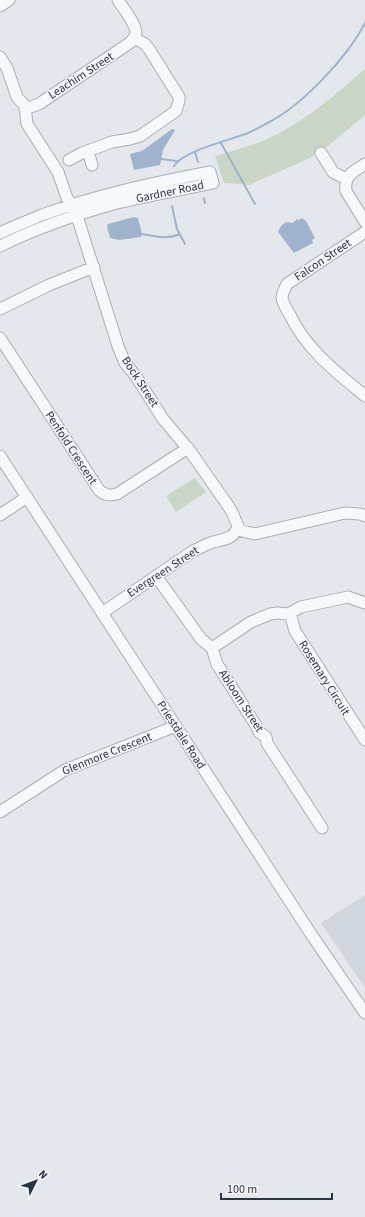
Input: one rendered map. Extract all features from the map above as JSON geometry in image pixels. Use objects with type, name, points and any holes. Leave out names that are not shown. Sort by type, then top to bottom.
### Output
[{"type":"street","points":[[0,6],[9,0]]},
{"type":"street","points":[[69,160],[112,142],[140,136],[173,115],[178,107],[179,97],[149,49],[145,44],[134,38],[136,31],[134,25],[118,0]]},
{"type":"street","name":"Leachim Street","points":[[25,109],[39,104],[126,46],[134,38]]},
{"type":"street","name":"Bock Street","points":[[0,57],[7,68],[17,97],[25,109],[27,124],[58,172],[77,216],[118,346],[125,363],[135,375],[163,419],[188,448],[231,510],[238,526],[237,530]]},
{"type":"street","points":[[88,151],[92,165]]},
{"type":"street","points":[[321,153],[333,172],[346,180]]},
{"type":"street","points":[[365,164],[350,174],[346,180],[346,191],[365,222]]},
{"type":"street","name":"Gardner Road","points":[[0,233],[10,227],[71,204],[147,184],[210,172],[213,183],[119,203],[24,234],[0,246]]},
{"type":"street","name":"Falcon Street","points":[[365,232],[287,284],[282,298],[299,332],[312,349],[365,396]]},
{"type":"street","points":[[0,309],[49,285],[94,267]]},
{"type":"street","name":"Penfold Crescent","points":[[0,338],[99,490],[105,495],[110,496],[117,494],[188,448]]},
{"type":"street","name":"Priestdale Road","points":[[0,456],[311,934],[365,1013]]},
{"type":"street","points":[[0,515],[27,498]]},
{"type":"street","points":[[237,530],[255,534],[345,513],[360,514],[365,516]]},
{"type":"street","name":"Evergreen Street","points":[[102,613],[193,552],[214,542],[228,539],[233,536],[237,530]]},
{"type":"street","name":"Abloom Street","points":[[156,576],[201,639],[212,648],[217,664],[259,732],[266,737],[267,743],[322,828]]},
{"type":"street","points":[[212,648],[250,622],[260,617],[276,613],[290,613],[301,607],[348,597],[365,603]]},
{"type":"street","name":"Rosemary Circuit","points":[[290,613],[295,631],[365,740]]},
{"type":"street","name":"Glenmore Crescent","points":[[0,812],[64,770],[176,726]]},
{"type":"shaded area","points":[[365,895],[365,988],[321,923]]},
{"type":"green space","points":[[365,69],[365,115],[328,146],[310,158],[249,185],[224,183],[215,156],[259,142],[292,126],[330,99]]},
{"type":"green space","points":[[195,478],[206,492],[176,512],[166,496]]},
{"type":"water","points":[[172,129],[175,130],[163,150],[160,165],[134,170],[130,154],[142,151]]},
{"type":"water","points":[[134,217],[138,218],[142,234],[141,237],[119,240],[110,238],[107,227],[108,224]]},
{"type":"water","points":[[302,218],[306,221],[315,238],[312,240],[313,243],[294,253],[278,232],[281,226],[286,222],[293,223],[297,219],[299,220]]},
{"type":"waterway","points":[[174,166],[179,161],[196,151],[248,133],[285,112],[312,90],[325,77],[348,50],[365,23]]},
{"type":"waterway","points":[[221,143],[255,204]]},
{"type":"waterway","points":[[195,152],[198,162]]},
{"type":"waterway","points":[[161,159],[177,161]]},
{"type":"waterway","points":[[204,198],[205,203]]},
{"type":"waterway","points":[[172,206],[177,229],[185,244]]},
{"type":"waterway","points":[[142,234],[166,237],[180,234]]}]
